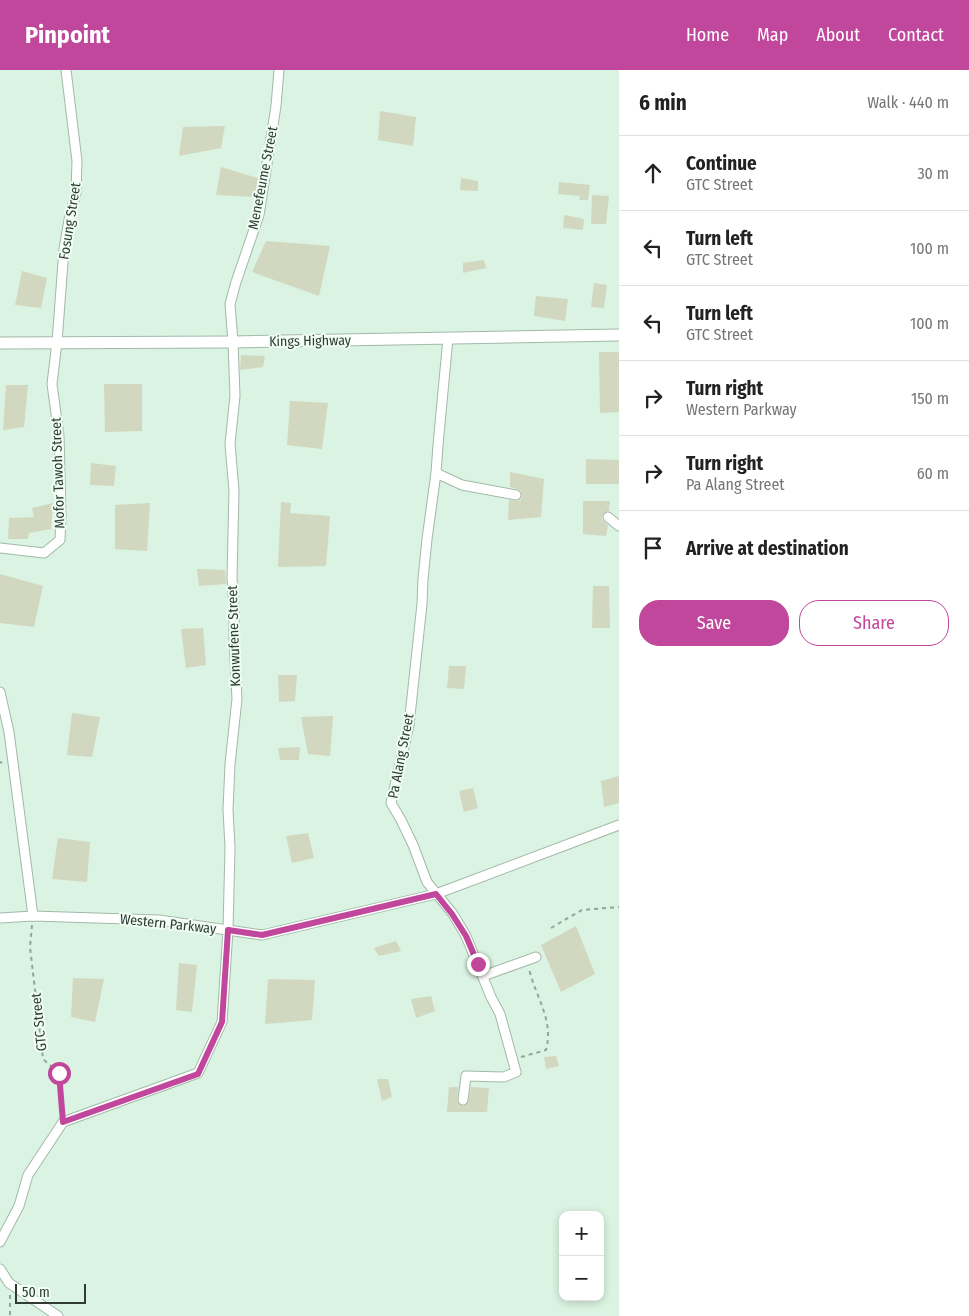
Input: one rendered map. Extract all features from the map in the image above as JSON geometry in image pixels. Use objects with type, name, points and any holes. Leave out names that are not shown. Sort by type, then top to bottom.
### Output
[{"type":"street","name":"Fosung Street","points":[[57,342],[64,249],[76,193],[77,162],[66,70]]},
{"type":"street","name":"Menefeume Street","points":[[233,342],[230,304],[259,215],[280,70]]},
{"type":"street","name":"Kings Highway","points":[[0,343],[233,342],[619,335]]},
{"type":"street","name":"Pa Alang Street","points":[[448,338],[436,473],[427,539],[409,725],[391,803],[413,845],[427,882],[452,914],[466,936],[500,1014],[516,1072],[504,1077],[466,1076],[463,1100]]},
{"type":"street","name":"Mofor Tawoh Street","points":[[0,548],[44,553],[60,540],[59,436],[52,384],[57,342]]},
{"type":"street","name":"Konwufene Street","points":[[228,930],[230,847],[228,810],[237,699],[232,578],[234,491],[230,444],[235,396],[233,342]]},
{"type":"street","points":[[436,473],[462,485],[516,495]]},
{"type":"street","points":[[608,517],[619,526]]},
{"type":"street","points":[[0,692],[9,732],[33,916]]},
{"type":"street","name":"Western Parkway","points":[[0,918],[33,916],[159,920],[262,935],[436,894],[619,825]]},
{"type":"street","points":[[0,1242],[19,1206],[28,1175],[63,1122],[198,1074],[222,1022],[228,930]]},
{"type":"street","points":[[483,976],[536,957]]},
{"type":"street","points":[[0,1269],[9,1283],[58,1316]]},
{"type":"path","points":[[551,928],[582,910],[619,907]]},
{"type":"path","name":"GTC Street","points":[[33,916],[30,947],[43,1058],[59,1073],[63,1122]]},
{"type":"path","points":[[512,1057],[516,1058],[546,1050],[548,1042],[548,1021],[526,960]]},
{"type":"path","points":[[9,1283],[10,1316]]},
{"type":"building","points":[[380,111],[416,117],[413,146],[378,140]]},
{"type":"building","points":[[225,126],[221,148],[179,156],[183,127]]},
{"type":"building","points":[[221,167],[258,178],[255,197],[216,195]]},
{"type":"building","points":[[461,178],[478,181],[478,191],[460,190]]},
{"type":"building","points":[[559,182],[590,185],[588,200],[579,200],[580,196],[558,194]]},
{"type":"building","points":[[592,195],[609,196],[606,224],[591,224]]},
{"type":"building","points":[[564,215],[584,219],[583,230],[563,228]]},
{"type":"building","points":[[266,241],[330,246],[319,296],[252,272]]},
{"type":"building","points":[[484,260],[486,268],[463,273],[463,263]]},
{"type":"building","points":[[22,271],[47,278],[41,308],[15,305]]},
{"type":"building","points":[[594,283],[607,285],[604,308],[591,307]]},
{"type":"building","points":[[536,296],[568,299],[565,321],[534,316]]},
{"type":"building","points":[[599,352],[619,352],[619,412],[600,413]]},
{"type":"building","points":[[241,355],[265,356],[263,367],[240,370]]},
{"type":"building","points":[[104,384],[142,384],[142,431],[105,432]]},
{"type":"building","points":[[6,385],[28,385],[24,427],[3,430]]},
{"type":"building","points":[[290,401],[328,403],[322,449],[287,445]]},
{"type":"building","points":[[586,459],[619,460],[619,484],[586,484]]},
{"type":"building","points":[[91,463],[116,466],[114,486],[90,485]]},
{"type":"building","points":[[510,472],[544,479],[541,517],[508,520],[509,500],[518,501],[522,496],[520,490],[510,487]]},
{"type":"building","points":[[583,501],[610,501],[609,511],[602,516],[602,520],[608,525],[606,536],[583,534]]},
{"type":"building","points":[[281,502],[291,503],[290,513],[330,516],[326,566],[278,567]]},
{"type":"building","points":[[53,503],[51,529],[29,533],[28,539],[8,539],[9,518],[34,517],[32,508]]},
{"type":"building","points":[[150,503],[147,551],[115,549],[115,505]]},
{"type":"building","points":[[197,569],[225,570],[226,584],[199,586]]},
{"type":"building","points":[[0,574],[43,586],[34,627],[0,623]]},
{"type":"building","points":[[593,586],[609,586],[610,628],[592,628]]},
{"type":"building","points":[[203,628],[206,665],[186,668],[181,629]]},
{"type":"building","points":[[449,666],[466,666],[464,689],[447,688]]},
{"type":"building","points":[[278,675],[297,675],[295,701],[279,702]]},
{"type":"building","points":[[72,713],[100,717],[92,757],[67,755]]},
{"type":"building","points":[[333,716],[330,756],[308,754],[301,717]]},
{"type":"building","points":[[300,747],[299,760],[280,760],[278,748]]},
{"type":"building","points":[[619,776],[619,803],[604,807],[601,781]]},
{"type":"building","points":[[473,788],[478,808],[464,812],[459,791]]},
{"type":"building","points":[[308,833],[314,858],[292,863],[286,836]]},
{"type":"building","points":[[58,838],[90,842],[87,882],[52,879]]},
{"type":"building","points":[[576,926],[595,974],[561,992],[541,945]]},
{"type":"building","points":[[396,941],[401,951],[379,956],[374,948]]},
{"type":"building","points":[[179,963],[197,965],[192,1012],[176,1010]]},
{"type":"building","points":[[73,978],[104,979],[95,1022],[71,1017]]},
{"type":"building","points":[[268,979],[315,980],[312,1020],[265,1024]]},
{"type":"building","points":[[431,996],[435,1011],[416,1018],[411,999]]},
{"type":"building","points":[[556,1056],[559,1066],[546,1069],[544,1057]]},
{"type":"building","points":[[377,1079],[388,1079],[392,1097],[382,1101]]},
{"type":"building","points":[[449,1087],[458,1087],[457,1102],[463,1106],[468,1103],[471,1087],[489,1088],[487,1112],[447,1112]]},
{"type":"route","points":[[59,1073],[63,1122],[198,1074],[222,1022],[228,930],[262,935],[436,894],[466,936],[478,964]]}]
